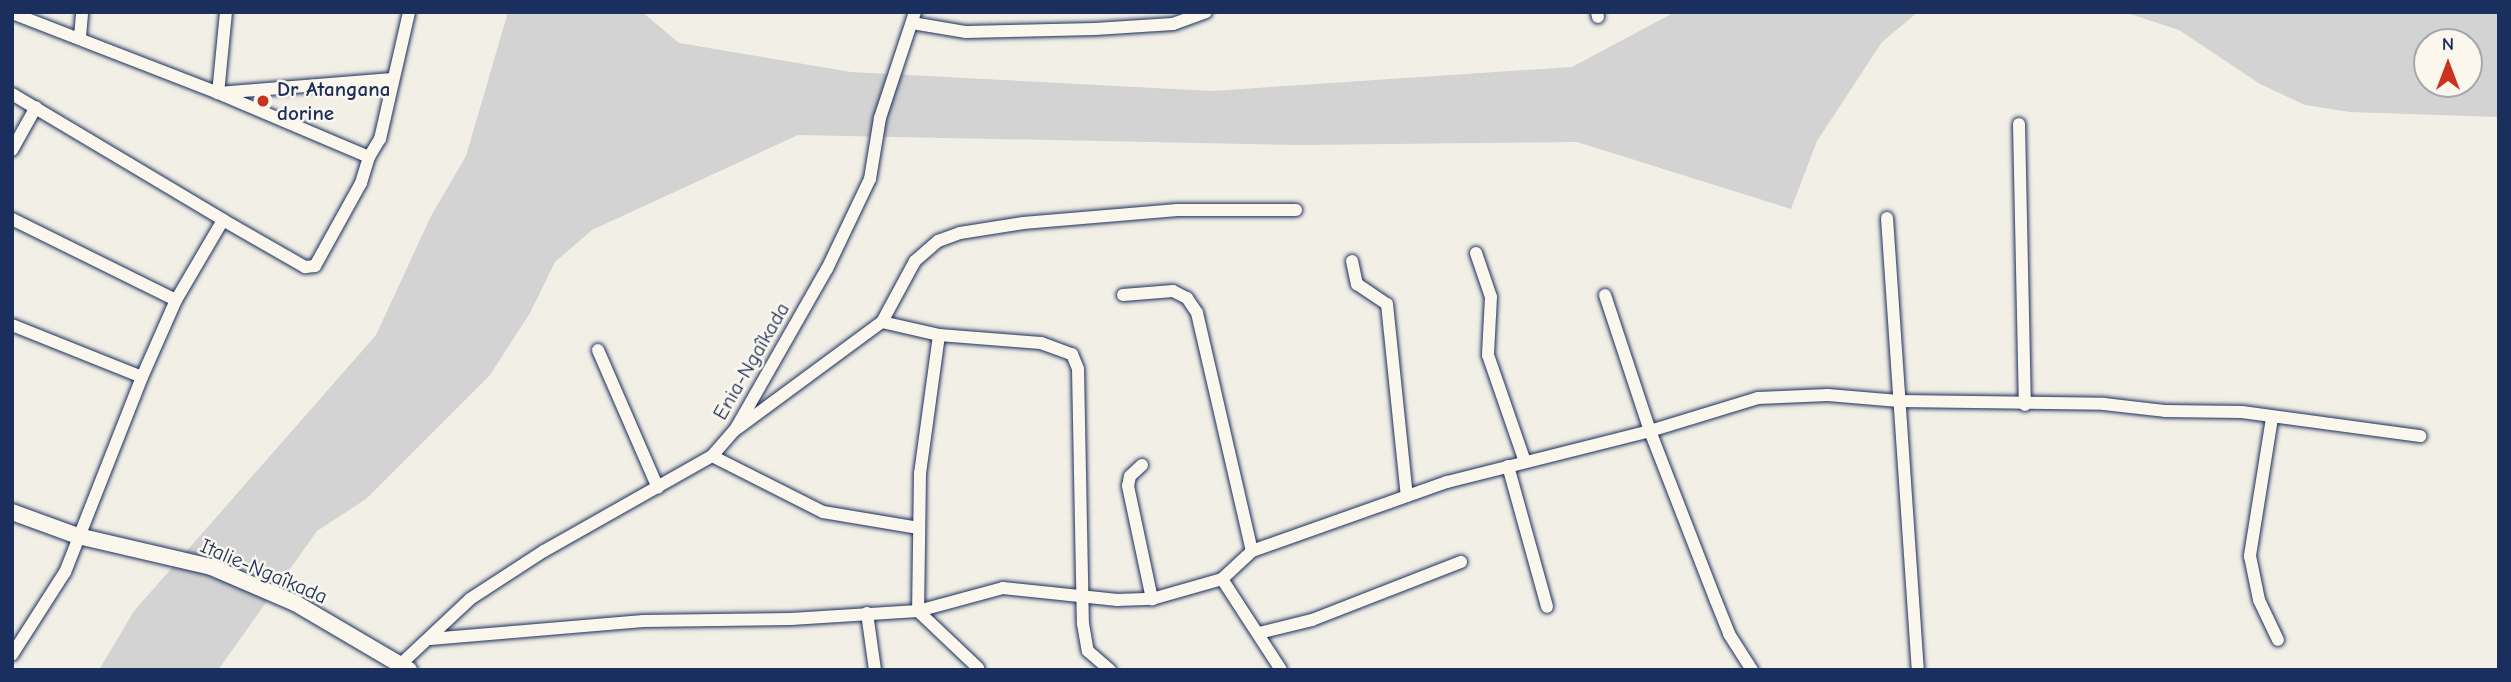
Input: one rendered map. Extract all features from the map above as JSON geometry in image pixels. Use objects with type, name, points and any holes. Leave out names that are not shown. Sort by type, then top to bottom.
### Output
[{"type":"street","points":[[80,37],[82,12]]},
{"type":"street","points":[[218,93],[226,12]]},
{"type":"street","points":[[12,94],[305,267],[315,266],[361,183],[369,158],[380,139],[409,12]]},
{"type":"street","points":[[914,18],[966,32],[1173,24],[1206,12]]},
{"type":"street","points":[[12,13],[80,37],[218,93],[369,158]]},
{"type":"street","name":"Enia-Ngaîkada","points":[[406,666],[470,599],[544,551],[712,456],[735,430],[827,270],[870,179],[880,118],[914,18]]},
{"type":"street","points":[[218,93],[392,79]]},
{"type":"street","points":[[12,150],[36,107]]},
{"type":"street","points":[[2018,124],[2025,405]]},
{"type":"street","points":[[735,430],[883,322],[915,261],[938,241],[960,233],[1177,210],[1296,210]]},
{"type":"street","points":[[1887,218],[1918,670]]},
{"type":"street","points":[[12,219],[176,300]]},
{"type":"street","points":[[12,655],[51,600],[176,300],[223,220]]},
{"type":"street","points":[[1476,253],[1491,297],[1488,355],[1525,462]]},
{"type":"street","points":[[1352,261],[1357,284],[1387,304],[1407,496]]},
{"type":"street","points":[[1123,295],[1173,291],[1187,298],[1197,313],[1252,551]]},
{"type":"street","points":[[1605,295],[1650,431],[1729,634],[1752,670]]},
{"type":"street","points":[[883,322],[939,335],[1041,343],[1072,354],[1078,369],[1080,595],[1088,651],[1110,670]]},
{"type":"street","points":[[12,325],[142,377]]},
{"type":"street","points":[[939,335],[920,473],[918,611],[978,668]]},
{"type":"street","points":[[598,350],[658,488]]},
{"type":"street","points":[[430,639],[643,621],[918,611],[1003,588],[1152,599],[1222,579],[1252,551],[1407,496],[1508,466],[1650,431],[1758,398],[1828,395],[1899,401],[2025,405],[2104,404],[2272,418],[2420,436]]},
{"type":"street","points":[[2272,418],[2250,556],[2259,600],[2278,640]]},
{"type":"street","points":[[712,456],[823,512],[919,528]]},
{"type":"street","points":[[1142,465],[1128,486],[1152,599]]},
{"type":"street","points":[[1508,466],[1546,607]]},
{"type":"street","name":"Italie-Ngaîkada","points":[[12,512],[78,536],[211,567],[295,603],[406,666]]},
{"type":"street","points":[[1259,633],[1312,620],[1461,562]]},
{"type":"street","points":[[1222,579],[1281,670]]},
{"type":"street","points":[[867,613],[875,670]]},
{"type":"shaded area","points":[[508,12],[642,12],[679,43],[851,72],[1211,91],[1572,67],[1675,12],[1918,12],[1882,42],[1817,141],[1791,209],[1577,142],[1300,145],[798,135],[592,230],[555,262],[530,313],[490,375],[366,499],[317,531],[218,670],[99,670],[134,611],[376,335],[431,216],[466,156]]},
{"type":"shaded area","points":[[2124,12],[2499,12],[2499,117],[2350,112],[2305,105],[2260,84],[2179,30]]},
{"type":"place","name":"Dr Atangana dorine","points":[[263,101]]}]
